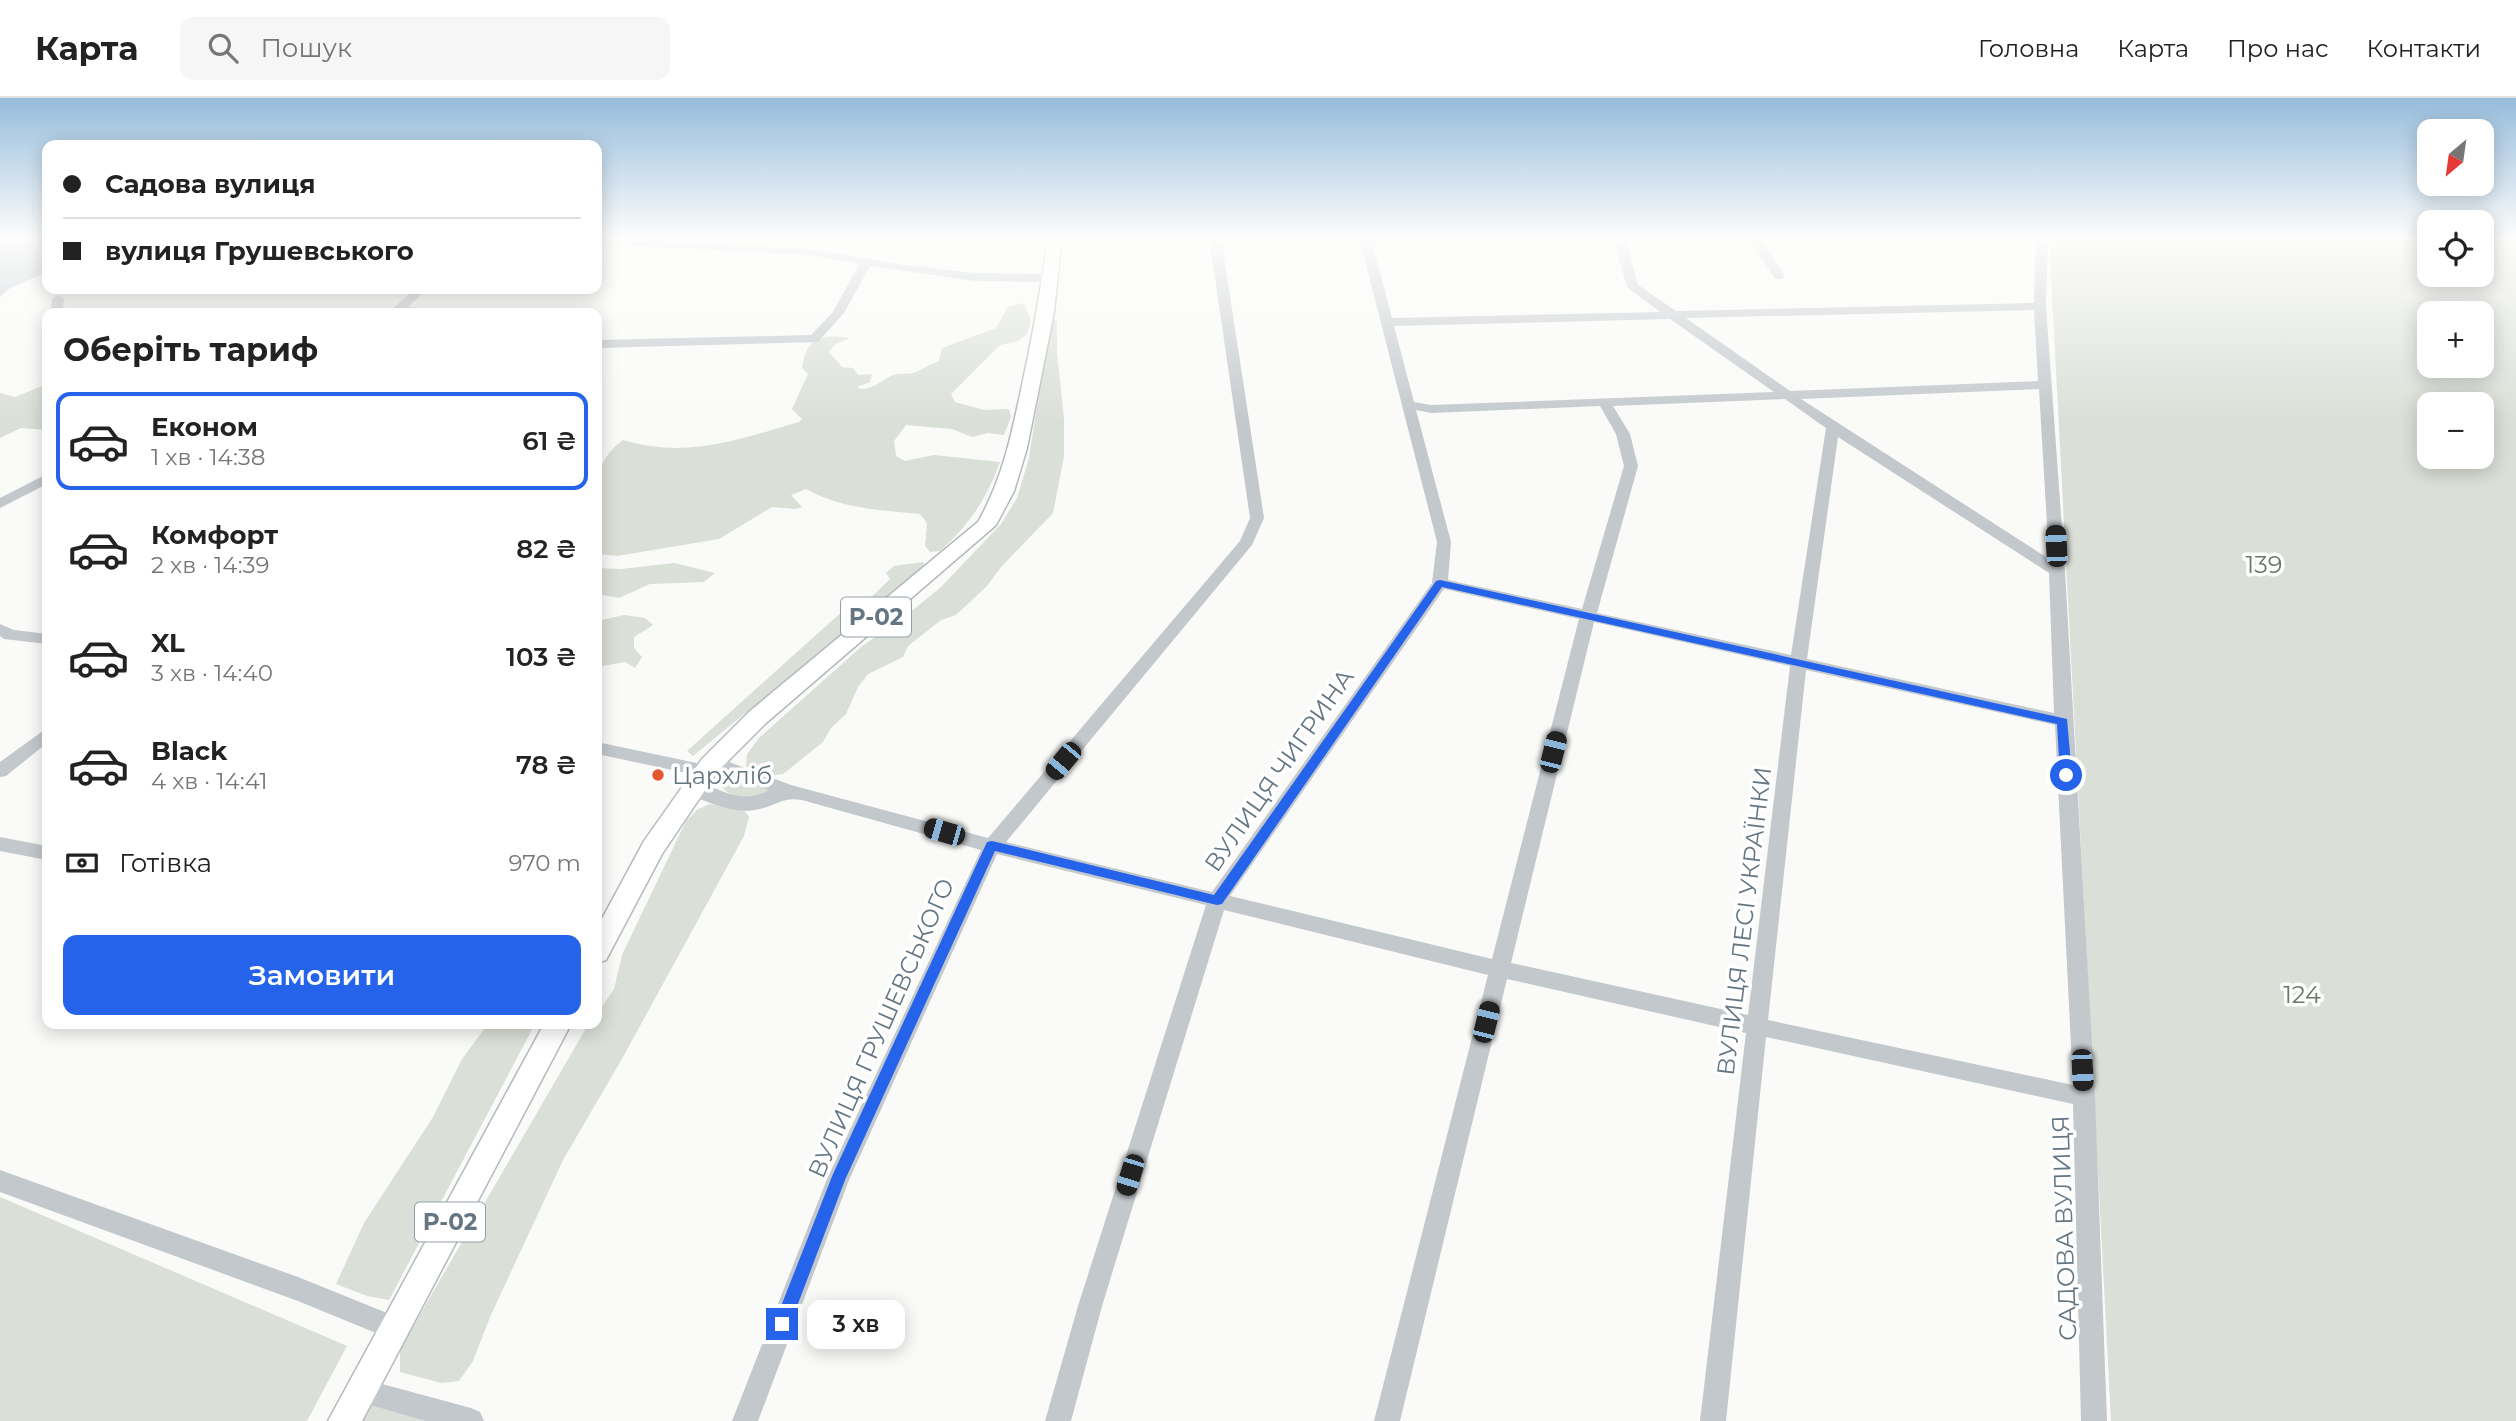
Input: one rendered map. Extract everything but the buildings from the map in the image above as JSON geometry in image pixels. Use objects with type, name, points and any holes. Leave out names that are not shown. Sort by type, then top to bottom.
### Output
[{"type":"main road","name":"Р-02","points":[[602,943],[653,848],[709,766],[758,716],[986,525],[1006,491],[1018,449],[1047,299]]},
{"type":"main road","name":"Р-02","points":[[344,1421],[555,1029]]},
{"type":"street","points":[[57,308],[58,299]]},
{"type":"street","points":[[602,344],[814,339],[825,331],[845,299]]},
{"type":"street","name":"ВУЛИЦЯ ГРУШЕВСЬКОГО","points":[[745,1421],[838,1179],[992,846],[1247,542],[1257,519],[1225,299]]},
{"type":"street","name":"ВУЛИЦЯ ЧИГРИНА","points":[[1058,1421],[1090,1306],[1217,900],[1440,583],[1444,542],[1380,299]]},
{"type":"street","points":[[1650,299],[1833,427],[2057,570]]},
{"type":"street","name":"САДОВА ВУЛИЦЯ","points":[[2040,299],[2084,1097],[2094,1421]]},
{"type":"street","points":[[1386,322],[2040,306]]},
{"type":"street","points":[[1407,404],[1431,409],[2046,385]]},
{"type":"street","points":[[1387,1421],[1588,616],[1631,466],[1623,434],[1605,403]]},
{"type":"street","name":"ВУЛИЦЯ ЛЕСІ УКРАЇНКИ","points":[[1713,1421],[1798,664],[1833,427]]},
{"type":"street","points":[[0,504],[42,481]]},
{"type":"street","points":[[1440,583],[2063,722]]},
{"type":"street","points":[[0,629],[10,635],[42,638]]},
{"type":"street","points":[[0,771],[42,738]]},
{"type":"street","points":[[602,749],[709,766],[992,846],[1499,969],[2084,1097]]},
{"type":"street","points":[[692,789],[736,802],[756,803],[784,789]]},
{"type":"street","points":[[0,845],[42,852]]},
{"type":"street","points":[[0,1181],[298,1289],[393,1328]]},
{"type":"street","points":[[360,1390],[471,1421]]},
{"type":"green space","points":[[2052,299],[2516,299],[2516,1421],[2111,1421]]},
{"type":"green space","points":[[1024,303],[1031,321],[1027,334],[1018,341],[1000,345],[951,394],[955,402],[984,410],[1009,409],[1011,417],[1004,435],[988,433],[972,437],[952,429],[906,425],[894,441],[896,456],[905,461],[934,455],[1000,462],[976,511],[940,551],[930,552],[925,546],[927,523],[920,514],[847,505],[806,489],[791,495],[802,507],[772,507],[719,539],[617,556],[602,554],[602,466],[611,451],[623,440],[669,448],[712,445],[799,422],[802,419],[792,409],[808,374],[802,368],[804,358],[807,350],[817,340],[850,338],[834,345],[829,352],[842,367],[853,368],[858,375],[872,374],[870,382],[857,387],[861,389],[894,375],[913,373],[939,361],[942,348],[996,328],[1008,307]]},
{"type":"green space","points":[[1050,320],[1057,320],[1057,352],[1064,419],[1064,456],[1053,513],[1002,566],[986,587],[956,615],[941,620],[908,646],[903,657],[868,674],[858,687],[846,714],[831,728],[823,742],[783,774],[769,776],[746,767],[747,754],[759,738],[861,647],[941,587],[1001,524],[1017,498],[1029,458]]},
{"type":"green space","points":[[42,386],[42,430],[21,428],[0,438],[0,393],[15,397]]},
{"type":"green space","points":[[923,562],[925,566],[693,756],[687,751],[845,609],[860,608],[890,579],[886,573],[894,566]]},
{"type":"green space","points":[[674,563],[715,573],[704,582],[650,584],[619,598],[602,595],[602,568],[621,569]]},
{"type":"green space","points":[[624,615],[645,618],[653,625],[634,637],[634,648],[642,657],[635,668],[625,662],[602,666],[602,620]]},
{"type":"green space","points":[[726,774],[771,789],[751,798],[737,797],[719,785]]},
{"type":"green space","points":[[710,804],[744,810],[749,817],[744,836],[623,1057],[563,1160],[490,1317],[473,1361],[459,1381],[441,1383],[400,1372],[400,1349],[585,1030],[602,1029],[602,1007],[614,989],[622,955],[686,821],[698,809]]},
{"type":"green space","points":[[484,1029],[532,1029],[389,1300],[367,1296],[336,1284],[364,1223],[433,1117],[462,1059]]},
{"type":"green space","points":[[0,1197],[347,1346],[307,1421],[0,1421]]},
{"type":"green space","points":[[372,1387],[481,1421],[355,1421]]},
{"type":"place","name":"Цархліб","points":[[658,775]]},
{"type":"route","points":[[782,1324],[838,1179],[992,846],[1217,900],[1440,583],[2063,722],[2066,775]]},
{"type":"park label","name":"139","points":[[2264,564]]},
{"type":"park label","name":"124","points":[[2302,994]]}]
